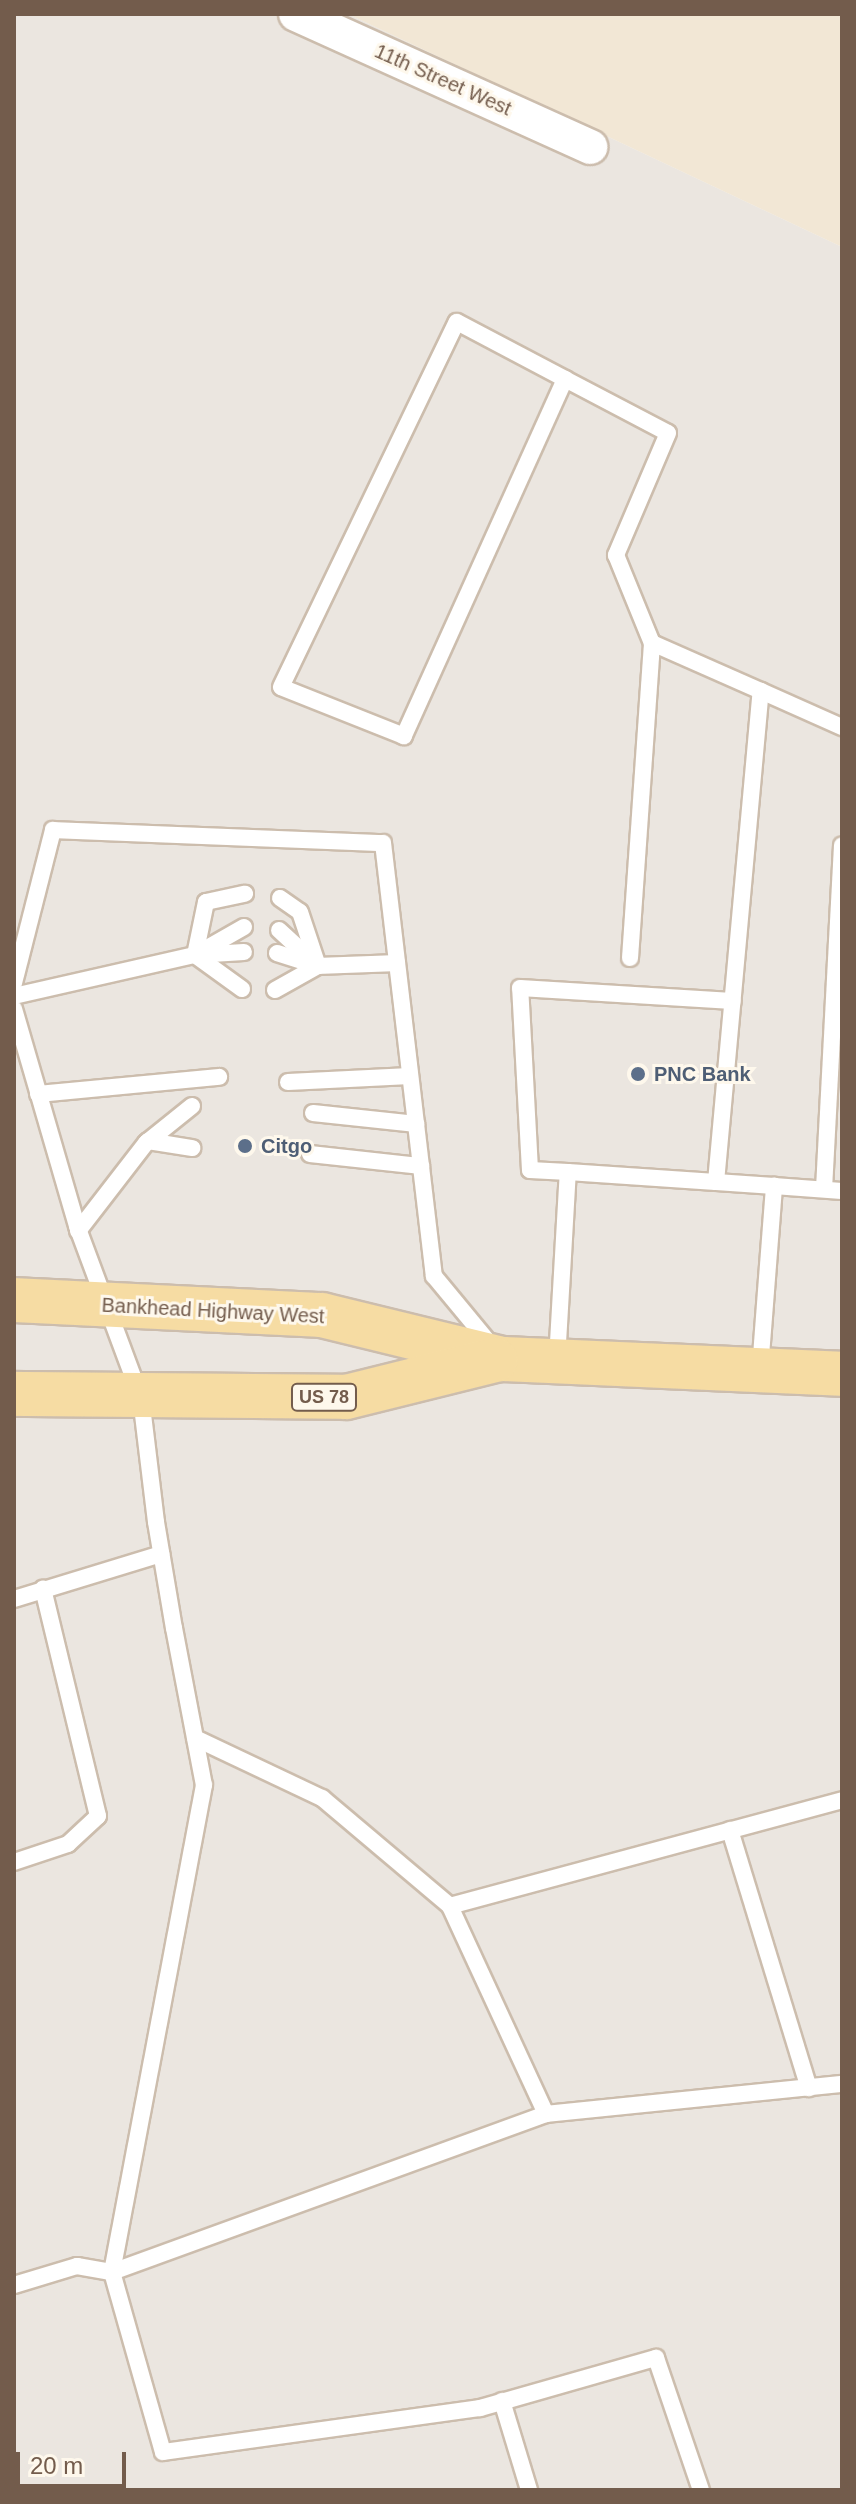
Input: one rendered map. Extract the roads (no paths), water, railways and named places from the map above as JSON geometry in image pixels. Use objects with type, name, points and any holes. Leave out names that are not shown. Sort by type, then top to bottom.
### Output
[{"type":"main road","name":"Bankhead Highway West","points":[[14,1300],[322,1315],[503,1359],[842,1374]]},
{"type":"main road","name":"Bankhead Highway West","points":[[14,1394],[141,1398],[346,1397],[503,1359]]},
{"type":"street","name":"11th Street West","points":[[296,14],[590,147]]},
{"type":"lane","points":[[565,379],[404,736],[281,687],[457,322],[668,433],[616,555],[652,643],[630,958]]},
{"type":"lane","points":[[652,643],[842,727]]},
{"type":"lane","points":[[716,1182],[761,691]]},
{"type":"lane","points":[[14,983],[53,830],[383,843],[434,1276],[503,1359]]},
{"type":"lane","points":[[824,1189],[842,845]]},
{"type":"lane","points":[[195,955],[206,902],[245,894]]},
{"type":"lane","points":[[280,898],[300,912],[318,966]]},
{"type":"lane","points":[[195,955],[244,927]]},
{"type":"lane","points":[[279,930],[318,966]]},
{"type":"lane","points":[[14,996],[195,955],[244,952]]},
{"type":"lane","points":[[277,953],[318,966],[397,963]]},
{"type":"lane","points":[[195,955],[242,989]]},
{"type":"lane","points":[[275,990],[318,966]]},
{"type":"lane","points":[[733,1001],[520,988],[530,1170],[842,1191]]},
{"type":"lane","points":[[14,1009],[78,1231],[109,1304],[141,1398],[161,1554],[204,1785],[112,2272],[163,2452],[502,2401],[656,2358],[701,2490]]},
{"type":"lane","points":[[288,1082],[410,1076]]},
{"type":"lane","points":[[38,1094],[219,1077]]},
{"type":"lane","points":[[78,1231],[148,1141],[192,1106]]},
{"type":"lane","points":[[313,1113],[416,1124]]},
{"type":"lane","points":[[148,1141],[192,1148]]},
{"type":"lane","points":[[310,1154],[421,1166]]},
{"type":"lane","points":[[557,1362],[568,1172]]},
{"type":"lane","points":[[760,1371],[774,1186]]},
{"type":"lane","points":[[14,1599],[161,1554]]},
{"type":"lane","points":[[14,1862],[68,1844],[98,1816],[43,1589]]},
{"type":"lane","points":[[195,1738],[322,1798],[450,1906],[546,2114]]},
{"type":"lane","points":[[450,1906],[842,1800]]},
{"type":"lane","points":[[730,1830],[809,2088]]},
{"type":"lane","points":[[14,2285],[77,2266],[112,2272],[546,2114],[842,2084]]},
{"type":"lane","points":[[502,2401],[529,2490]]},
{"type":"place","name":"PNC Bank","points":[[638,1074]]},
{"type":"place","name":"Citgo","points":[[245,1146]]}]
